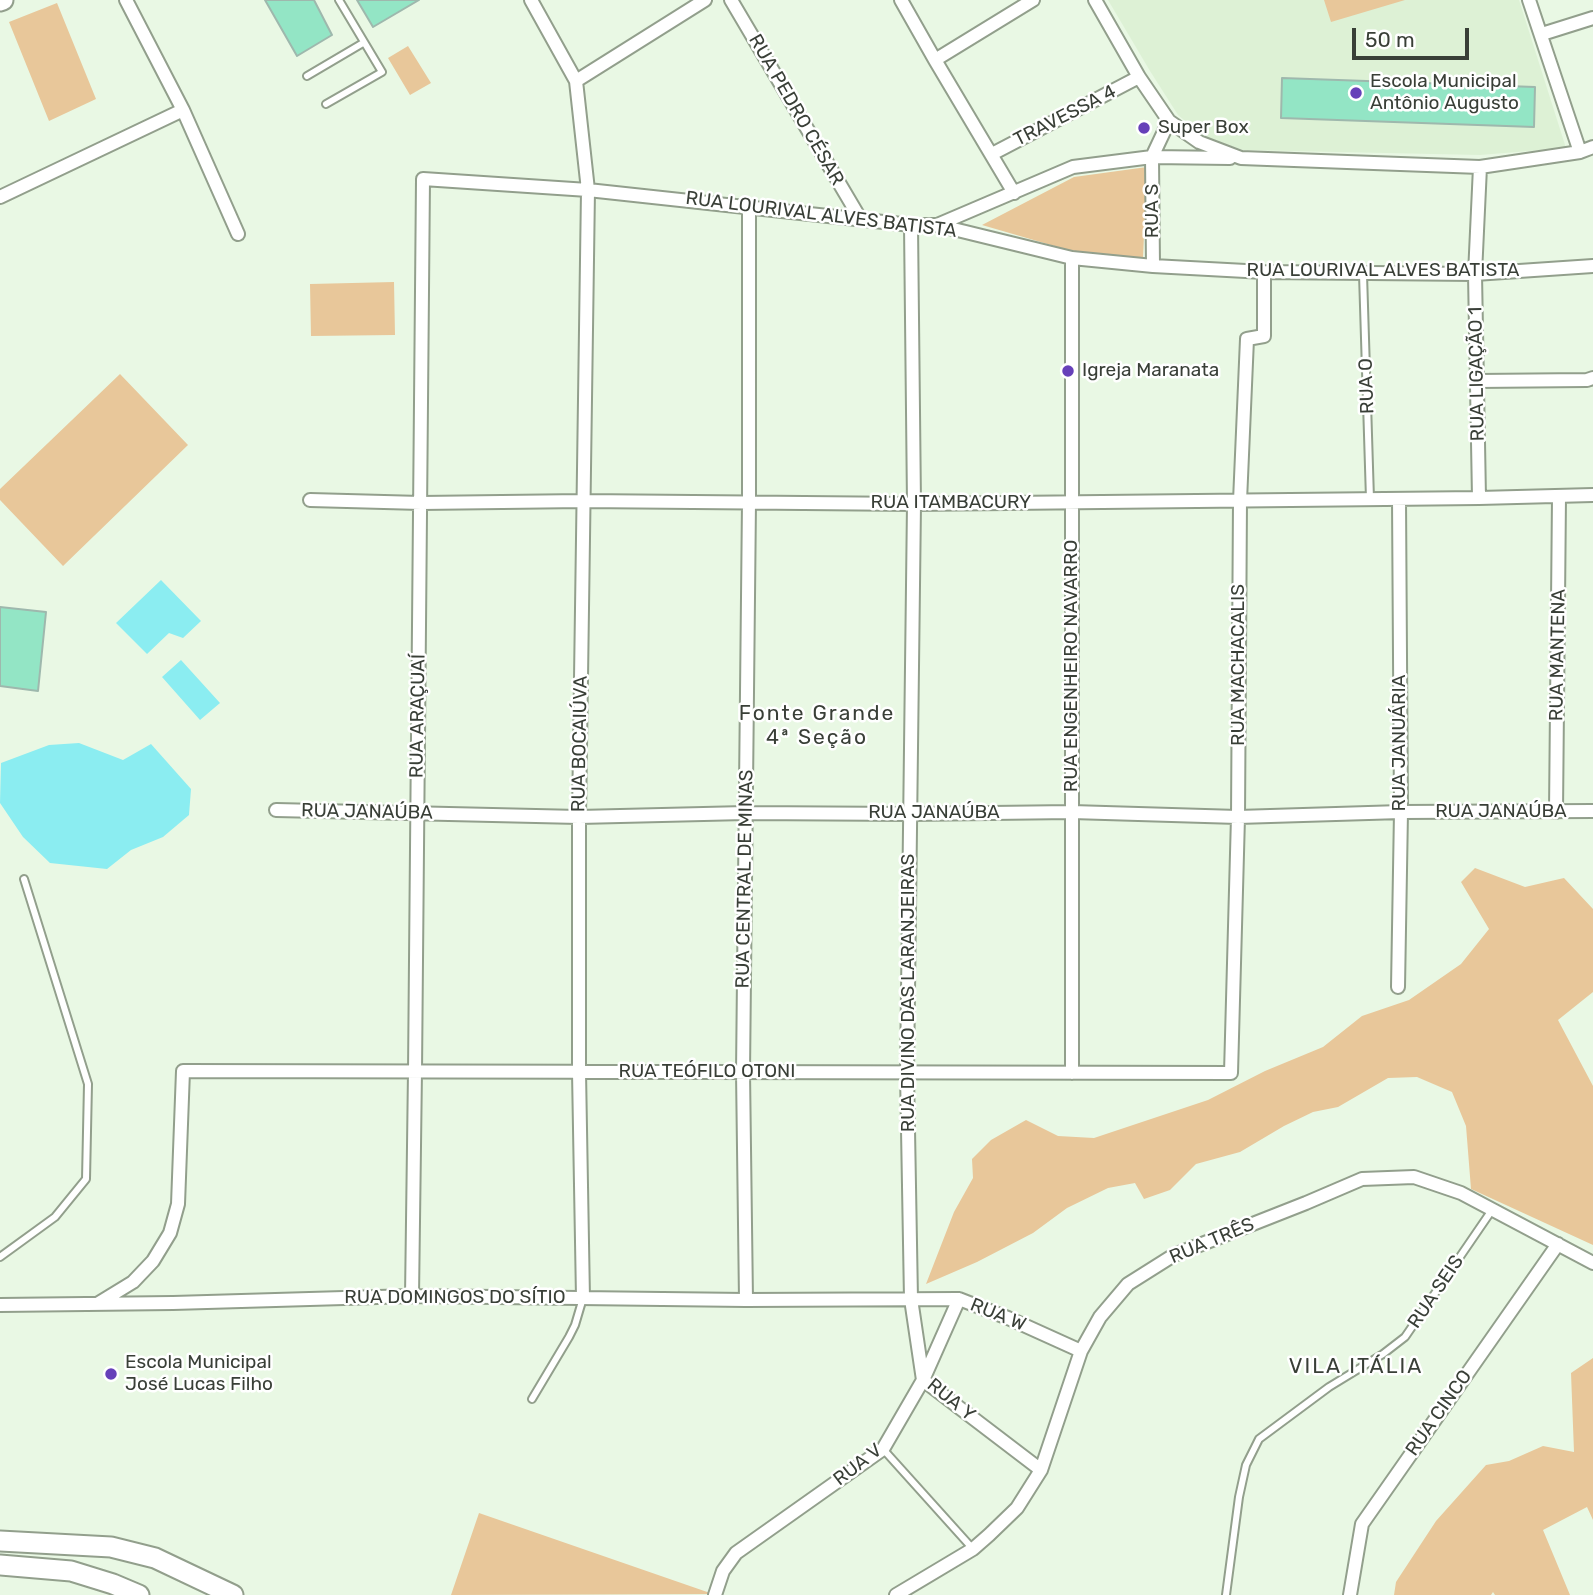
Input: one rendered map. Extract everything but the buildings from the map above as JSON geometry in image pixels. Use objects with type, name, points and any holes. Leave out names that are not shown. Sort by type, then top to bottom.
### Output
[{"type":"street","points":[[126,0],[183,110],[238,234]]},
{"type":"street","points":[[531,0],[576,81],[705,0]]},
{"type":"street","name":"RUA PEDRO CÉSAR","points":[[731,0],[860,220]]},
{"type":"street","points":[[901,0],[1014,192]]},
{"type":"street","points":[[935,60],[1034,0]]},
{"type":"street","points":[[1095,0],[1139,78],[1169,121],[1199,142],[1241,158]]},
{"type":"street","points":[[1529,0],[1580,152]]},
{"type":"street","points":[[1542,34],[1593,18]]},
{"type":"street","name":"TRAVESSA 4","points":[[992,154],[1139,78]]},
{"type":"street","name":"RUA BOCAIÚVA","points":[[576,81],[588,190],[579,817],[579,1072],[583,1298]]},
{"type":"street","points":[[0,197],[183,110]]},
{"type":"street","points":[[1152,157],[1169,121]]},
{"type":"street","points":[[937,225],[1073,167],[1152,157],[1480,167],[1580,152],[1593,147]]},
{"type":"street","name":"RUA S","points":[[1152,157],[1153,266]]},
{"type":"street","name":"RUA LIGAÇÃO 1","points":[[1479,498],[1475,274],[1480,167]]},
{"type":"street","name":"RUA LOURIVAL ALVES BATISTA","points":[[423,179],[588,190],[860,220],[937,225],[1072,258],[1153,266],[1363,274],[1475,274],[1593,266]]},
{"type":"street","name":"RUA ARAÇUAÍ","points":[[412,1296],[423,179]]},
{"type":"street","name":"RUA CENTRAL DE MINAS","points":[[746,1300],[743,1072],[749,206]]},
{"type":"street","name":"RUA DIVINO DAS LARANJEIRAS","points":[[911,225],[914,504],[907,1073],[911,1299]]},
{"type":"street","name":"RUA ENGENHEIRO NAVARRO","points":[[1072,258],[1072,1073]]},
{"type":"street","name":"RUA MACHACALIS","points":[[1231,1073],[1238,817],[1240,501],[1247,339],[1264,336],[1264,272]]},
{"type":"street","points":[[1477,381],[1593,378]]},
{"type":"street","name":"RUA ITAMBACURY","points":[[310,500],[421,503],[583,501],[914,504],[1593,495]]},
{"type":"street","name":"RUA MANTENA","points":[[1556,812],[1559,497]]},
{"type":"street","name":"RUA JANUÁRIA","points":[[1398,987],[1401,812],[1399,499]]},
{"type":"street","name":"RUA JANAÚBA","points":[[276,810],[579,817],[745,813],[1072,812],[1238,817],[1401,812],[1593,811]]},
{"type":"street","name":"RUA TEÓFILO OTONI","points":[[97,1304],[133,1282],[153,1261],[170,1233],[178,1204],[183,1071],[1231,1073]]},
{"type":"street","name":"RUA TRÊS","points":[[896,1595],[972,1549],[1017,1508],[1041,1471],[1081,1351],[1100,1317],[1128,1284],[1174,1255],[1362,1179],[1414,1177],[1461,1193],[1593,1263]]},
{"type":"street","name":"RUA CINCO","points":[[1349,1595],[1362,1524],[1558,1244]]},
{"type":"street","name":"RUA DOMINGOS DO SÍTIO","points":[[0,1305],[412,1296],[911,1299]]},
{"type":"street","name":"RUA W","points":[[911,1299],[959,1299],[1081,1351]]},
{"type":"street","name":"RUA Y","points":[[911,1299],[923,1380],[1041,1471]]},
{"type":"street","name":"RUA V","points":[[715,1595],[723,1571],[736,1553],[883,1449],[923,1380],[959,1299]]},
{"type":"street","points":[[0,1541],[111,1547],[155,1558],[233,1595]]},
{"type":"street","points":[[0,1564],[71,1571],[136,1594]]},
{"type":"lane","points":[[327,104],[382,72],[339,0]]},
{"type":"lane","points":[[307,76],[363,43]]},
{"type":"lane","name":"RUA O","points":[[1363,274],[1370,499]]},
{"type":"lane","points":[[0,1257],[55,1217],[86,1179],[88,1084],[24,879]]},
{"type":"lane","name":"RUA SEIS","points":[[1226,1595],[1239,1496],[1247,1465],[1259,1439],[1329,1387],[1383,1354],[1405,1337],[1492,1210]]},
{"type":"lane","points":[[532,1399],[569,1338],[583,1298]]},
{"type":"lane","points":[[883,1449],[972,1549]]},
{"type":"shaded area","name":"Escola Municipal Antônio Augusto","points":[[1108,0],[1519,0],[1566,148],[1480,155],[1243,150],[1203,136],[1178,115]]},
{"type":"shaded area","points":[[1324,0],[1405,0],[1331,22]]},
{"type":"shaded area","points":[[57,3],[96,99],[49,121],[9,22]]},
{"type":"shaded area","points":[[408,46],[431,83],[410,95],[388,58]]},
{"type":"shaded area","points":[[1147,167],[1143,258],[1075,252],[982,225],[1074,177]]},
{"type":"shaded area","points":[[394,282],[395,335],[311,336],[310,284]]},
{"type":"shaded area","points":[[120,374],[188,445],[63,566],[0,500],[0,489]]},
{"type":"shaded area","points":[[1475,868],[1525,887],[1564,878],[1593,909],[1593,992],[1558,1020],[1593,1086],[1593,1245],[1471,1189],[1466,1126],[1452,1092],[1417,1077],[1388,1078],[1338,1107],[1313,1112],[1284,1126],[1240,1152],[1196,1164],[1170,1190],[1144,1199],[1135,1183],[1108,1188],[1067,1208],[1033,1233],[926,1284],[954,1212],[973,1178],[972,1159],[991,1140],[1026,1120],[1058,1136],[1094,1138],[1208,1100],[1265,1071],[1323,1047],[1362,1016],[1409,1000],[1461,964],[1489,929],[1461,882]]},
{"type":"shaded area","points":[[1593,1358],[1593,1520],[1587,1507],[1543,1530],[1570,1595],[1495,1595],[1493,1592],[1491,1595],[1394,1595],[1396,1582],[1436,1521],[1486,1465],[1509,1461],[1543,1446],[1574,1452],[1571,1373]]},
{"type":"shaded area","points":[[479,1513],[713,1594],[451,1595]]},
{"type":"water","points":[[161,580],[201,621],[183,638],[169,633],[147,654],[116,623]]},
{"type":"water","points":[[181,660],[220,703],[200,720],[162,677]]},
{"type":"water","points":[[79,743],[123,760],[151,744],[191,789],[189,815],[163,837],[131,850],[107,869],[50,863],[23,837],[0,803],[1,763],[49,745]]},
{"type":"place","name":"Escola Municipal Antônio Augusto","points":[[1356,93]]},
{"type":"place","name":"Super Box","points":[[1144,128]]},
{"type":"place","name":"Igreja Maranata","points":[[1068,371]]},
{"type":"place","name":"Escola Municipal José Lucas Filho","points":[[111,1374]]},
{"type":"district","name":"Fonte Grande 4ª Seção","points":[[817,726]]},
{"type":"district","name":"VILA ITÁLIA","points":[[1356,1367]]}]
